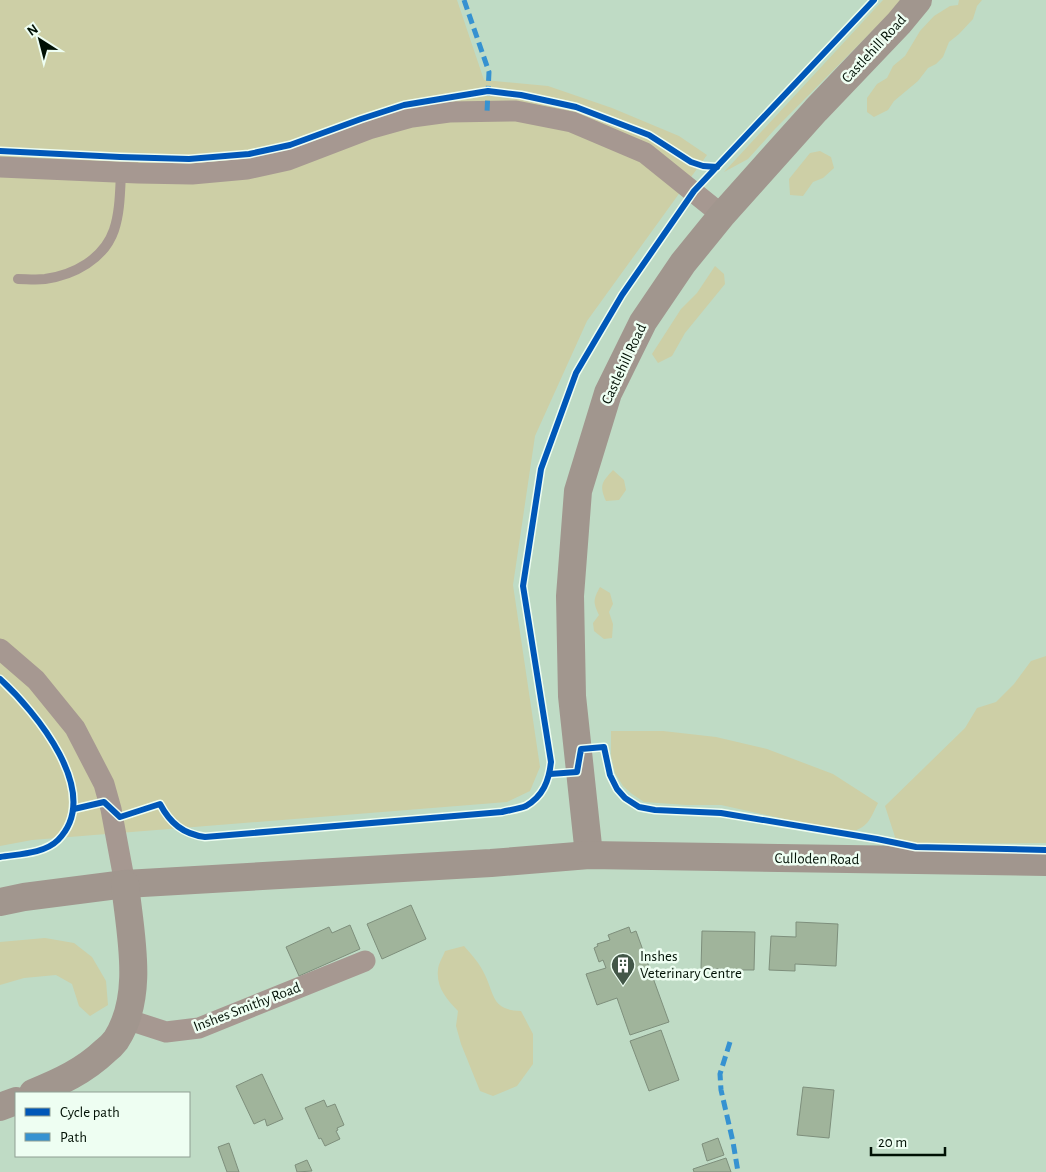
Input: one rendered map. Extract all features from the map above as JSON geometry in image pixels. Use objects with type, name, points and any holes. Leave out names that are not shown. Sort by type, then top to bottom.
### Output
[{"type":"main road","name":"Castlehill Road","points":[[589,855],[572,696],[570,596],[578,491],[608,393],[643,322],[682,263],[722,215],[816,110],[918,0]]},
{"type":"main road","name":"Culloden Road","points":[[0,902],[24,897],[125,884],[481,864],[589,855],[1046,862]]},
{"type":"main road","points":[[35,1092],[68,1078],[92,1063],[115,1042],[126,1019],[133,990],[133,958],[125,884]]},
{"type":"main road","points":[[0,1107],[15,1101]]},
{"type":"street","points":[[0,167],[121,173],[192,174],[247,169],[288,160],[369,129],[412,117],[450,112],[516,112],[572,122],[645,153],[722,215]]},
{"type":"street","points":[[0,649],[36,680],[76,728],[104,784],[112,809],[125,884]]},
{"type":"street","name":"Inshes Smithy Road","points":[[126,1019],[166,1032],[199,1028],[365,961]]},
{"type":"lane","points":[[18,279],[43,280],[66,274],[90,262],[106,247],[114,230],[119,210],[121,173]]},
{"type":"green space","points":[[0,0],[457,0],[484,80],[548,86],[612,108],[679,136],[707,155],[587,321],[535,436],[513,585],[540,767],[530,791],[507,802],[32,840],[0,846]]},
{"type":"green space","points":[[883,0],[903,0],[775,129],[748,159],[724,172]]},
{"type":"green space","points":[[959,0],[982,0],[977,6],[973,19],[949,42],[943,57],[936,64],[928,68],[918,81],[894,101],[888,110],[874,117],[867,112],[867,98],[877,84],[887,78],[893,66],[905,56],[920,31],[934,16],[950,6],[958,5]]},
{"type":"green space","points":[[820,151],[831,157],[834,168],[823,178],[813,182],[803,196],[790,195],[789,179],[810,153]]},
{"type":"green space","points":[[715,266],[724,274],[725,284],[685,333],[672,356],[658,363],[652,354],[681,309],[697,293]]},
{"type":"green space","points":[[613,470],[624,480],[626,490],[619,500],[606,501],[602,487],[606,478]]},
{"type":"green space","points":[[600,587],[610,593],[613,604],[609,612],[613,624],[612,638],[604,639],[594,631],[593,623],[599,615],[595,601]]},
{"type":"green space","points":[[1046,656],[1046,843],[911,844],[896,840],[885,806],[965,728],[977,708],[996,702],[1014,684],[1031,661]]},
{"type":"green space","points":[[611,731],[663,731],[716,737],[767,749],[833,774],[878,803],[864,826],[848,833],[721,805],[644,802],[623,786],[615,773],[611,756]]},
{"type":"green space","points":[[45,938],[74,943],[92,957],[106,981],[108,1005],[90,1016],[79,1006],[72,984],[56,975],[24,978],[0,985],[0,942]]},
{"type":"green space","points":[[464,946],[481,967],[496,1000],[505,1008],[521,1011],[533,1034],[533,1064],[517,1086],[493,1096],[480,1091],[461,1044],[456,1026],[458,1011],[446,998],[439,982],[438,968],[445,951]]},
{"type":"building","points":[[411,905],[426,939],[382,959],[367,924]]},
{"type":"building","points":[[796,922],[838,924],[836,966],[795,964],[795,971],[769,970],[771,936],[796,937]]},
{"type":"building","points":[[350,925],[360,949],[299,976],[286,947],[329,927],[332,933]]},
{"type":"building","name":"Inshes Veterinary Centre","points":[[629,927],[631,933],[636,931],[669,1022],[630,1035],[617,998],[597,1005],[586,974],[606,968],[603,960],[599,962],[594,948],[598,946],[597,944],[610,940],[608,935]]},
{"type":"building","points":[[702,931],[755,932],[754,970],[735,970],[734,978],[724,978],[724,969],[701,969]]},
{"type":"building","points":[[661,1030],[679,1080],[649,1091],[630,1041]]},
{"type":"building","points":[[262,1074],[283,1119],[267,1126],[265,1119],[254,1124],[236,1086]]},
{"type":"building","points":[[803,1087],[834,1090],[829,1138],[797,1135]]},
{"type":"building","points":[[324,1100],[327,1107],[335,1104],[344,1125],[337,1128],[338,1130],[336,1131],[340,1139],[325,1146],[321,1138],[319,1139],[305,1108]]},
{"type":"building","points":[[718,1138],[724,1155],[707,1161],[702,1144]]},
{"type":"building","points":[[229,1143],[239,1172],[227,1172],[218,1147]]},
{"type":"building","points":[[726,1158],[731,1172],[694,1172],[693,1169]]},
{"type":"building","points":[[307,1160],[312,1171],[297,1172],[295,1165]]},
{"type":"marked path","points":[[464,0],[489,72],[487,112]]},
{"type":"marked path","points":[[730,1042],[720,1074],[721,1090],[738,1172]]},
{"type":"cycle path","points":[[74,809],[104,802],[120,817],[160,804],[168,817],[178,826],[197,836],[205,837],[502,812],[526,806],[537,798],[547,782],[551,762],[523,586],[541,469],[576,373],[622,295],[694,191],[874,0]]},
{"type":"cycle path","points":[[0,151],[189,159],[249,154],[290,145],[404,105],[488,91],[521,95],[576,107],[649,135],[691,162],[703,166],[717,167]]},
{"type":"cycle path","points":[[0,679],[30,711],[46,732],[59,754],[69,777],[73,800],[70,821],[58,840],[52,845],[30,853],[0,857]]},
{"type":"cycle path","points":[[550,774],[577,772],[581,749],[604,747],[610,775],[617,789],[625,798],[639,807],[655,810],[721,813],[916,847],[1046,850]]},
{"type":"place","name":"Inshes Veterinary Centre","points":[[623,986]]}]
